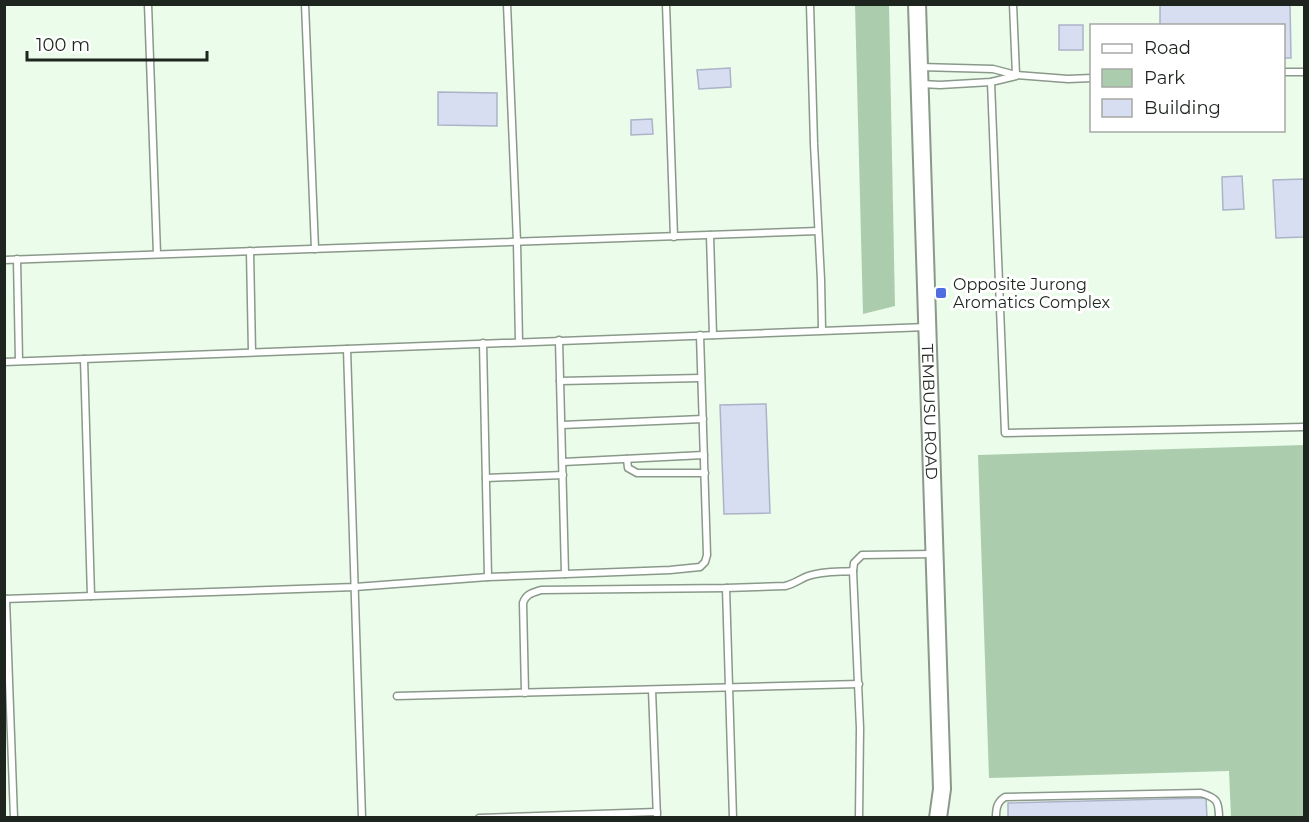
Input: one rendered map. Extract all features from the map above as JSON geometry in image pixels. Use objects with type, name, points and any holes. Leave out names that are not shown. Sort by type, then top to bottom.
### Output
[{"type":"street","name":"TEMBUSU ROAD","points":[[917,4],[942,789],[938,818]]},
{"type":"lane","points":[[148,4],[157,254]]},
{"type":"lane","points":[[305,4],[315,249]]},
{"type":"lane","points":[[507,4],[519,342]]},
{"type":"lane","points":[[666,4],[674,237]]},
{"type":"lane","points":[[810,4],[822,330]]},
{"type":"lane","points":[[1013,4],[1016,75]]},
{"type":"lane","points":[[919,76],[993,69],[1016,75],[1068,79],[1090,78]]},
{"type":"lane","points":[[1285,72],[1305,72]]},
{"type":"lane","points":[[919,76],[940,85],[991,82],[1016,75]]},
{"type":"lane","points":[[991,82],[1005,433],[1305,427]]},
{"type":"lane","points":[[4,260],[818,231]]},
{"type":"lane","points":[[710,235],[713,334]]},
{"type":"lane","points":[[250,251],[252,352]]},
{"type":"lane","points":[[17,259],[19,361]]},
{"type":"lane","points":[[4,362],[927,327]]},
{"type":"lane","points":[[14,818],[5,599],[355,587],[700,567],[707,555],[700,335]]},
{"type":"lane","points":[[559,340],[565,574]]},
{"type":"lane","points":[[483,343],[488,578]]},
{"type":"lane","points":[[347,349],[362,818]]},
{"type":"lane","points":[[84,359],[91,596]]},
{"type":"lane","points":[[560,381],[701,378]]},
{"type":"lane","points":[[562,425],[702,419]]},
{"type":"lane","points":[[563,462],[704,455]]},
{"type":"lane","points":[[627,459],[628,468],[637,473],[705,473]]},
{"type":"lane","points":[[486,478],[563,475]]},
{"type":"lane","points":[[859,818],[860,728],[854,563],[862,555],[934,554]]},
{"type":"lane","points":[[525,693],[523,603],[525,597],[532,593],[541,590],[785,586],[818,573],[853,572]]},
{"type":"lane","points":[[726,588],[733,818]]},
{"type":"lane","points":[[398,696],[859,684]]},
{"type":"lane","points":[[480,818],[657,815],[652,690]]},
{"type":"lane","points":[[996,818],[1000,800],[1005,797],[1201,793],[1215,800],[1219,806],[1219,818]]},
{"type":"green space","points":[[855,5],[889,5],[895,306],[863,314]]},
{"type":"green space","points":[[1304,445],[1304,817],[1231,817],[1229,771],[989,778],[978,455]]},
{"type":"building","points":[[1160,4],[1290,4],[1291,58],[1285,58],[1285,24],[1160,24]]},
{"type":"building","points":[[1059,25],[1083,25],[1083,50],[1059,50]]},
{"type":"building","points":[[730,68],[731,87],[699,89],[697,70]]},
{"type":"building","points":[[438,92],[497,93],[497,126],[438,125]]},
{"type":"building","points":[[652,119],[653,134],[631,135],[631,120]]},
{"type":"building","points":[[1242,176],[1244,209],[1223,210],[1222,177]]},
{"type":"building","points":[[1304,179],[1304,237],[1276,238],[1273,180]]},
{"type":"building","points":[[766,404],[770,513],[724,514],[720,405]]},
{"type":"building","points":[[1206,798],[1207,818],[1008,818],[1008,803]]},
{"type":"place","name":"Opposite Jurong Aromatics Complex","points":[[941,293]]}]
